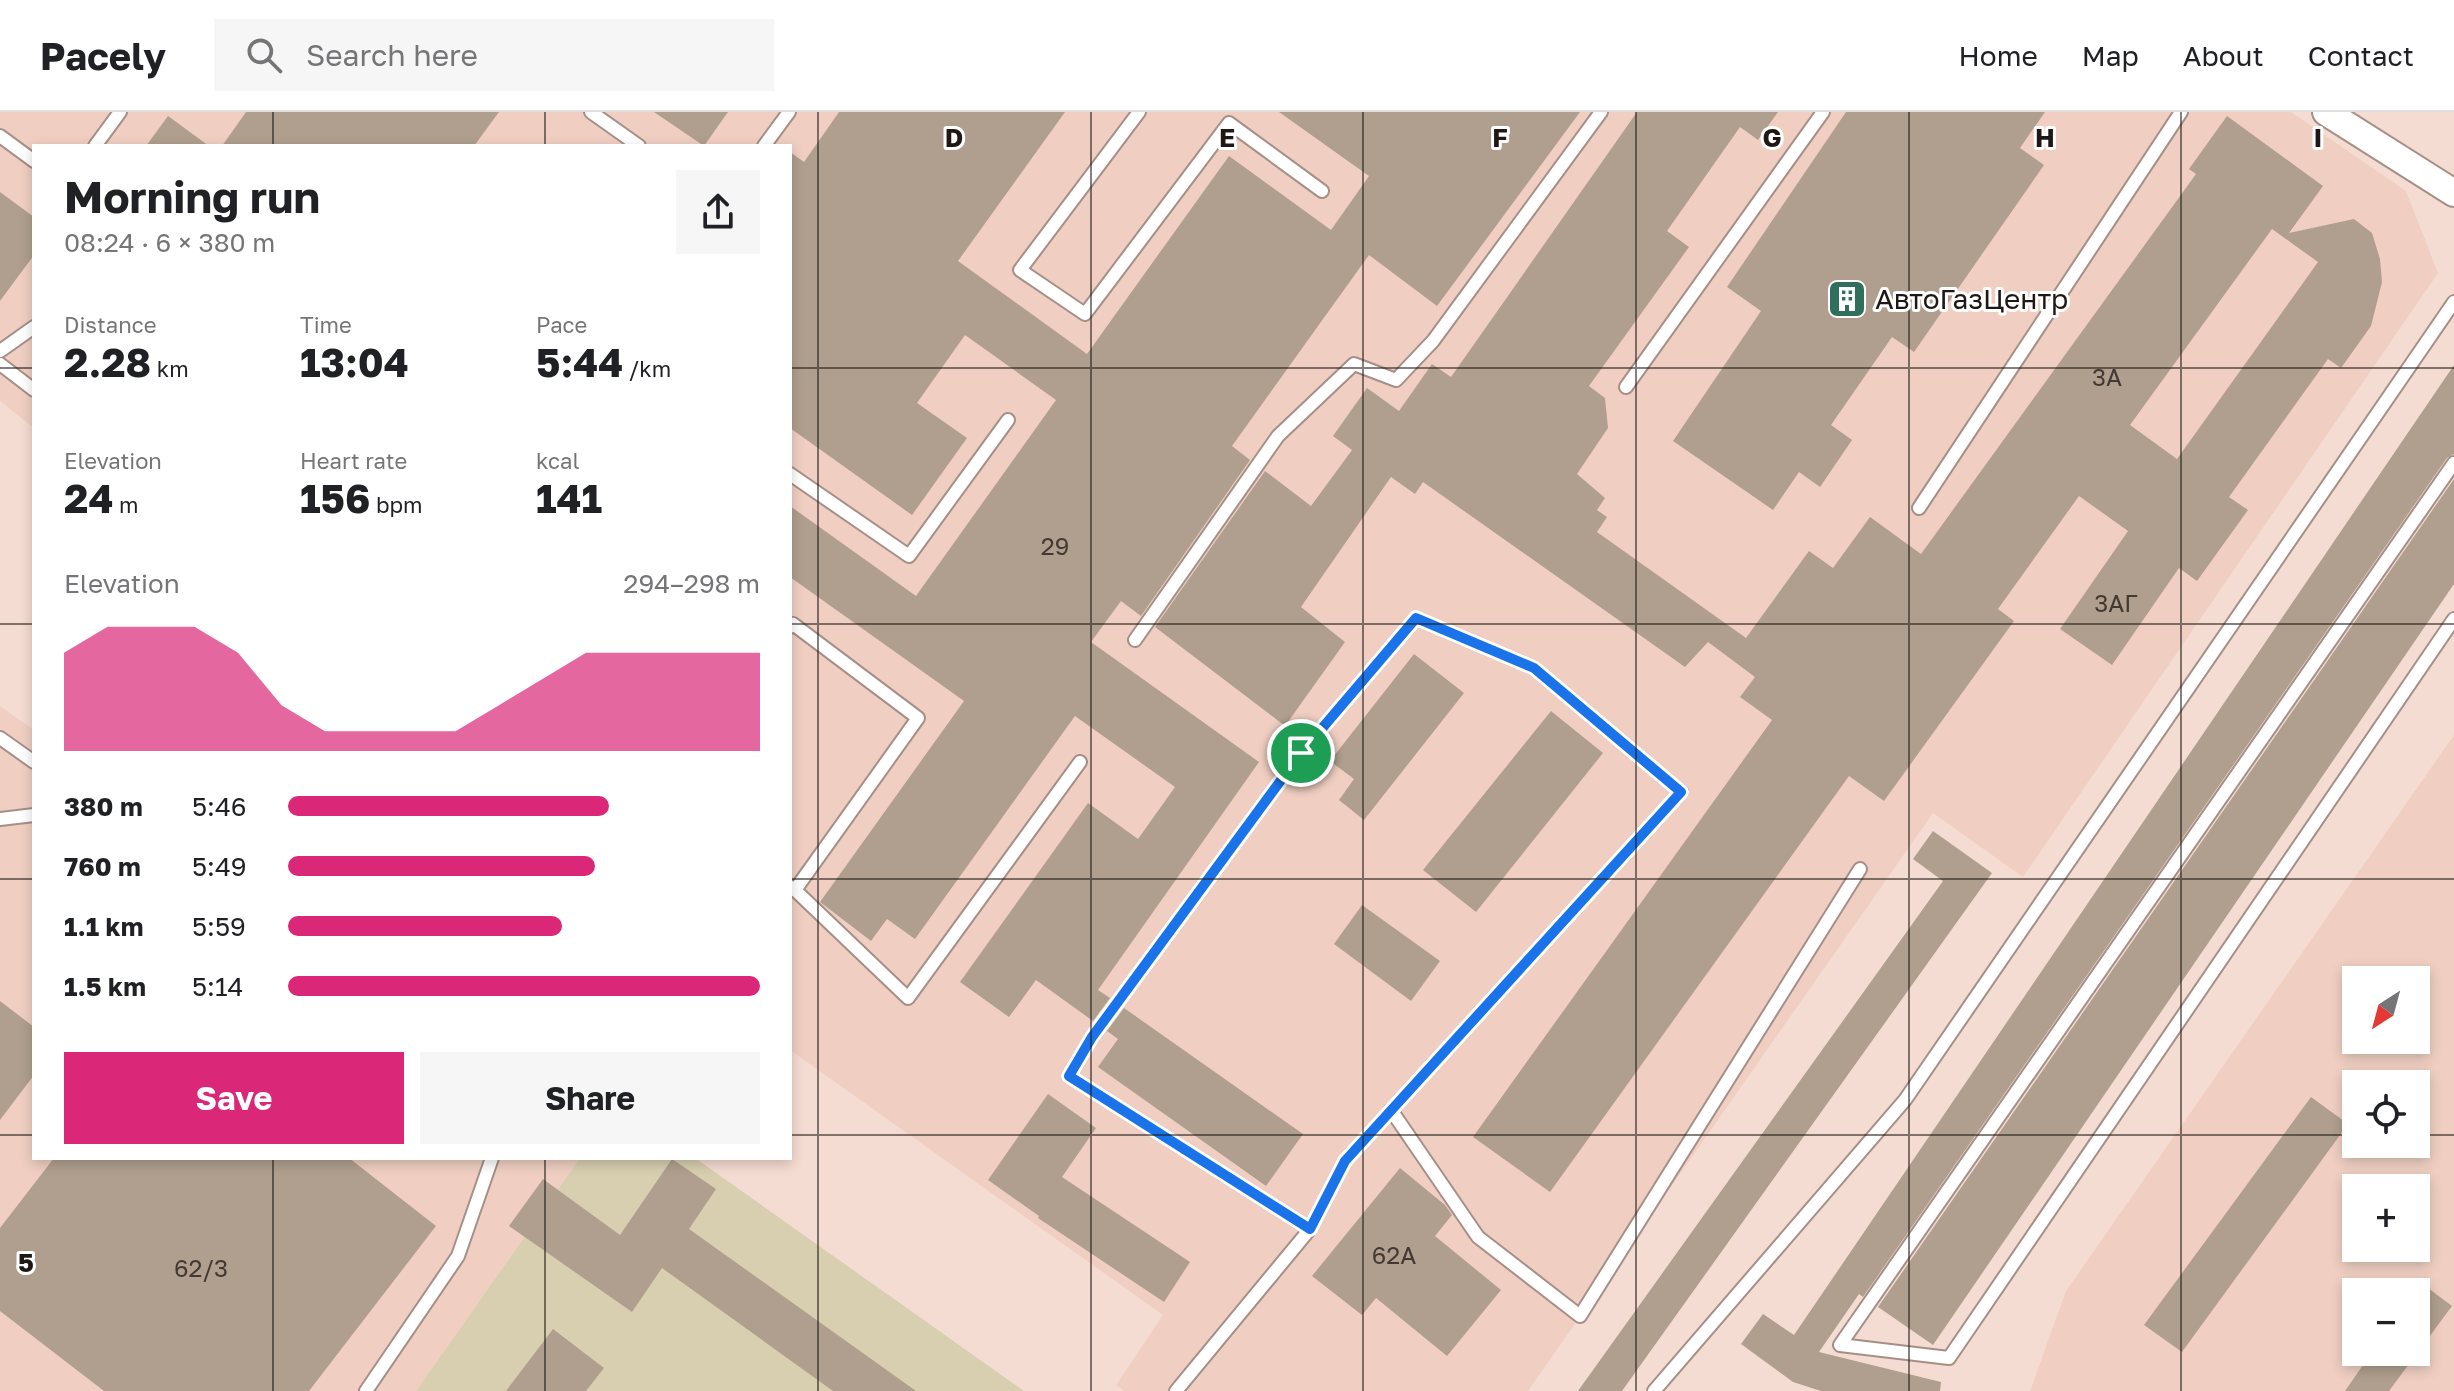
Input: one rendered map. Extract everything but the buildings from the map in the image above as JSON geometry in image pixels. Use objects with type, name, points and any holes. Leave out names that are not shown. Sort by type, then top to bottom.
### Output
[{"type":"street","points":[[2326,112],[2454,193]]},
{"type":"lane","points":[[96,144],[120,112]]},
{"type":"lane","points":[[591,112],[636,144]]},
{"type":"lane","points":[[765,144],[789,112]]},
{"type":"lane","points":[[1139,112],[1020,270],[1085,314],[1229,123],[1322,191]]},
{"type":"lane","points":[[1135,640],[1278,436],[1354,364],[1396,380],[1433,341],[1601,112]]},
{"type":"lane","points":[[1626,387],[1823,112]]},
{"type":"lane","points":[[1919,508],[2181,112]]},
{"type":"lane","points":[[0,136],[32,160]]},
{"type":"lane","points":[[1654,1391],[1905,1100],[2454,302]]},
{"type":"lane","points":[[0,351],[32,328]]},
{"type":"lane","points":[[0,364],[32,388]]},
{"type":"lane","points":[[792,475],[909,556],[1008,420]]},
{"type":"lane","points":[[2454,463],[1840,1345],[1949,1358],[2454,619]]},
{"type":"lane","points":[[1176,1391],[1310,1229],[1345,1161],[1681,792],[1534,668],[1416,618],[1301,753],[1092,1037],[1069,1076],[1310,1229]]},
{"type":"lane","points":[[792,625],[918,718],[793,888],[908,998],[1080,762]]},
{"type":"lane","points":[[0,738],[32,761]]},
{"type":"lane","points":[[0,819],[32,815]]},
{"type":"lane","points":[[1391,1110],[1478,1237],[1580,1316],[1860,869]]},
{"type":"lane","points":[[366,1391],[458,1256],[491,1160]]},
{"type":"shaded area","points":[[0,112],[2291,112],[2406,191],[2438,273],[2023,877],[1933,813],[1528,1391],[1125,1391],[1116,1385],[1163,1315],[792,1051],[792,144],[32,144],[32,426],[0,401]]},
{"type":"shaded area","points":[[0,706],[32,729],[32,1160],[579,1160],[416,1391],[0,1391]]},
{"type":"shaded area","points":[[2454,735],[2454,1391],[2030,1391],[2066,1291]]},
{"type":"shaded area","points":[[579,1160],[698,1160],[1024,1391],[416,1391]]},
{"type":"place","name":"АвтоГазЦентр","points":[[1847,299]]},
{"type":"route","points":[[1416,618],[1534,668],[1681,792],[1345,1161],[1310,1229],[1069,1076],[1092,1037],[1301,753],[1416,618]]}]
